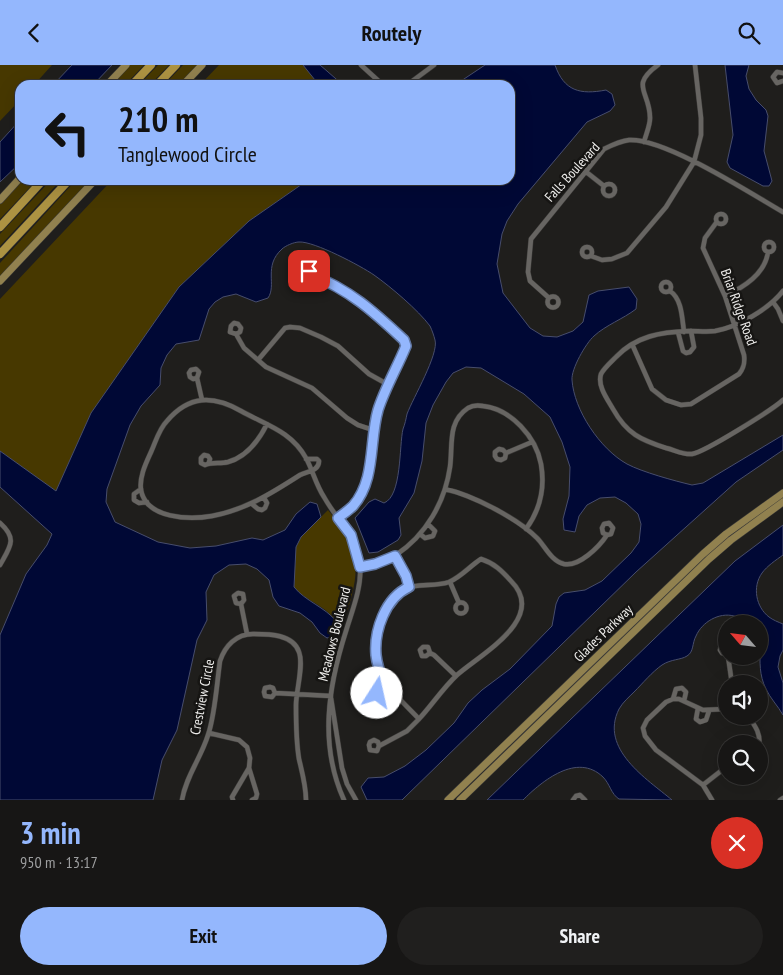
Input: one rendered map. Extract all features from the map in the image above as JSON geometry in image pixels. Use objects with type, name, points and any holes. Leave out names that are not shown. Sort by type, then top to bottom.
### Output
[{"type":"highway","points":[[137,80],[151,65]]},
{"type":"highway","points":[[162,80],[176,65]]},
{"type":"highway","points":[[0,227],[39,185]]},
{"type":"highway","points":[[0,255],[64,185]]},
{"type":"main road","points":[[112,80],[126,65]]},
{"type":"main road","points":[[188,80],[202,65]]},
{"type":"main road","points":[[0,200],[15,184]]},
{"type":"main road","points":[[0,281],[90,185]]},
{"type":"main road","name":"Glades Parkway","points":[[448,800],[703,554],[733,529],[783,493]]},
{"type":"main road","name":"Glades Parkway","points":[[460,800],[709,559],[731,540],[783,502]]},
{"type":"street","points":[[361,65],[378,80]]},
{"type":"street","points":[[413,80],[427,67],[434,65]]},
{"type":"street","points":[[644,142],[650,119],[642,80],[649,71],[658,65]]},
{"type":"street","points":[[591,255],[602,260],[612,259],[626,253],[666,207],[694,162],[701,135],[695,65]]},
{"type":"street","points":[[783,73],[777,72],[773,77],[777,83],[783,81]]},
{"type":"street","name":"Falls Boulevard","points":[[549,298],[530,281],[528,272],[531,239],[604,149],[616,143],[630,140],[656,145],[694,162],[783,212]]},
{"type":"street","points":[[585,171],[604,186]]},
{"type":"street","name":"Briar Ridge Road","points":[[632,344],[652,389],[666,400],[681,405],[691,404],[739,374],[745,361],[744,355],[725,295],[703,248],[705,238],[716,223]]},
{"type":"street","points":[[725,295],[741,289],[751,281],[767,259],[768,252]]},
{"type":"street","points":[[310,274],[345,291],[368,306],[404,340],[406,346],[388,385],[373,430],[368,478],[353,506],[338,518]]},
{"type":"street","points":[[670,291],[674,293],[679,303],[684,332]]},
{"type":"street","points":[[783,291],[761,311],[716,331],[658,333],[632,344],[606,367],[602,374],[601,386],[622,423],[633,435],[684,453],[702,451],[783,400]]},
{"type":"street","points":[[772,302],[778,309],[783,321]]},
{"type":"street","points":[[258,360],[285,328],[300,328],[338,346],[369,374],[388,385]]},
{"type":"street","points":[[678,332],[683,351],[686,353],[694,347],[691,331]]},
{"type":"street","points":[[236,334],[244,348],[258,360],[279,374],[312,388],[347,418],[358,425],[373,430]]},
{"type":"street","points":[[197,378],[202,400],[187,404],[164,423],[144,469],[141,489],[147,502],[157,510],[165,514],[190,518],[212,516],[252,504],[300,475],[317,468],[319,461],[315,458],[306,459]]},
{"type":"street","name":"Meadows Boulevard","points":[[202,400],[219,401],[229,405],[289,436],[306,459],[321,493],[351,535],[360,567],[358,590],[339,653],[328,704],[330,751],[339,788],[344,800]]},
{"type":"street","points":[[360,567],[375,564],[395,556],[420,534],[428,524],[445,489],[450,466],[452,431],[460,415],[469,407],[480,405],[500,410],[523,429],[532,442],[540,461],[543,475],[542,489],[536,513],[526,529]]},
{"type":"street","points":[[210,462],[227,462],[250,449],[261,437],[267,424]]},
{"type":"street","points":[[506,453],[532,442]]},
{"type":"street","points":[[141,489],[134,494],[134,500],[139,503],[147,502]]},
{"type":"street","points":[[445,489],[458,492],[485,504],[526,529],[537,538],[550,555],[558,562],[566,565],[582,561],[607,535]]},
{"type":"street","points":[[252,504],[262,510],[267,503],[264,497]]},
{"type":"street","points":[[0,523],[10,532],[12,540],[0,565]]},
{"type":"street","points":[[420,534],[425,538],[433,536],[435,531],[428,524]]},
{"type":"street","points":[[395,556],[406,576],[409,587]]},
{"type":"street","points":[[380,746],[407,731],[419,719],[456,676],[484,655],[516,623],[523,610],[523,598],[514,584],[499,568],[490,562],[481,559],[450,581],[436,585],[409,587],[398,594],[388,606],[376,641],[378,669],[384,682],[419,719]]},
{"type":"street","points":[[450,581],[459,603]]},
{"type":"street","points":[[240,604],[247,634],[268,634],[284,637],[294,643],[299,652],[301,661],[296,694],[296,727],[306,800]]},
{"type":"street","name":"Crestview Circle","points":[[182,800],[184,788],[192,768],[200,756],[209,733],[223,652],[236,639],[247,634]]},
{"type":"street","points":[[430,653],[456,676]]},
{"type":"street","points":[[376,688],[384,682]]},
{"type":"street","points":[[673,699],[676,689],[682,688],[686,691],[684,701]]},
{"type":"street","points":[[275,693],[331,696]]},
{"type":"street","name":"Meadows Boulevard","points":[[331,696],[342,768],[347,784],[356,800]]},
{"type":"street","points":[[712,800],[703,785],[656,751],[645,736],[644,728],[647,720],[666,702],[673,699],[684,701],[698,709],[718,710]]},
{"type":"street","points":[[698,709],[696,719],[700,722],[706,720],[709,711]]},
{"type":"street","points":[[209,733],[239,740],[246,747],[250,758],[249,768],[257,794],[256,798],[252,800]]},
{"type":"street","points":[[232,800],[249,768]]},
{"type":"street","points":[[703,785],[718,773]]},
{"type":"street","points":[[339,788],[347,784]]},
{"type":"street","points":[[573,800],[576,796],[580,795],[585,800]]},
{"type":"shaded area","points":[[0,65],[52,65],[38,80],[15,80],[15,105],[0,121]]},
{"type":"shaded area","points":[[129,65],[144,65],[130,80],[115,80]]},
{"type":"shaded area","points":[[158,65],[169,65],[155,80],[144,80]]},
{"type":"shaded area","points":[[183,65],[198,65],[184,80],[169,80]]},
{"type":"shaded area","points":[[219,65],[303,65],[315,80],[205,80]]},
{"type":"shaded area","points":[[16,185],[32,185],[0,219],[0,203]]},
{"type":"shaded area","points":[[46,185],[56,185],[0,246],[0,234]]},
{"type":"shaded area","points":[[71,185],[86,185],[0,277],[0,263]]},
{"type":"shaded area","points":[[107,185],[301,185],[249,221],[179,287],[91,413],[56,492],[0,451],[0,299]]},
{"type":"shaded area","points":[[328,510],[348,539],[355,564],[353,591],[343,624],[294,587],[296,547],[301,537]]},
{"type":"water","points":[[72,65],[112,65],[98,80],[58,80]]},
{"type":"water","points":[[303,65],[320,65],[337,80],[315,80]]},
{"type":"water","points":[[485,65],[555,65],[563,81],[568,86],[588,92],[606,90],[612,94],[615,105],[610,111],[587,122],[518,204],[507,221],[502,234],[497,264],[503,293],[530,328],[543,336],[557,337],[573,331],[583,322],[589,295],[598,291],[629,287],[637,299],[636,309],[591,339],[583,350],[572,375],[578,404],[583,416],[598,439],[617,457],[633,467],[692,485],[703,483],[783,435],[783,450],[736,482],[636,572],[402,800],[367,800],[361,787],[368,778],[384,777],[405,766],[426,750],[454,723],[468,703],[510,669],[552,626],[559,597],[564,593],[585,590],[602,581],[631,553],[639,542],[641,524],[638,514],[626,503],[615,497],[600,498],[587,505],[579,516],[575,532],[564,530],[563,519],[569,496],[570,467],[562,442],[550,417],[524,394],[481,368],[466,367],[453,373],[446,382],[433,405],[426,423],[422,461],[414,493],[399,518],[401,535],[398,540],[378,552],[369,553],[355,518],[369,502],[375,499],[384,503],[390,499],[394,491],[407,414],[433,355],[435,340],[430,326],[419,313],[374,275],[349,260],[315,245],[299,242],[290,244],[276,255],[273,262],[268,298],[256,302],[236,294],[223,297],[209,309],[199,340],[176,344],[167,355],[161,368],[160,385],[141,406],[130,425],[107,489],[106,502],[115,522],[158,542],[190,548],[216,546],[252,538],[263,540],[285,530],[296,514],[310,502],[317,504],[321,517],[301,537],[296,547],[294,587],[337,622],[330,637],[327,638],[320,633],[312,622],[300,613],[279,606],[273,597],[269,580],[257,569],[246,564],[229,565],[214,575],[206,592],[207,620],[197,640],[177,730],[162,760],[153,800],[0,800],[0,635],[26,574],[47,545],[52,534],[0,487],[0,451],[56,491],[91,413],[179,287],[249,221],[301,185],[515,185],[515,80],[462,80]]},
{"type":"water","points":[[725,65],[749,65],[746,76],[749,89],[766,110],[768,116],[764,151],[772,181],[769,186],[763,186],[730,168],[727,162],[733,135]]},
{"type":"water","points":[[15,126],[15,168],[0,182],[0,142]]},
{"type":"water","points":[[783,525],[783,555],[762,573],[757,584],[758,602],[767,615],[718,615],[707,622],[699,631],[689,654],[662,665],[651,674],[619,709],[615,724],[615,737],[620,750],[629,762],[650,783],[672,800],[619,799],[603,777],[593,770],[582,767],[560,772],[540,785],[523,800],[487,800],[735,561]]},
{"type":"water","points":[[768,616],[783,624],[783,650],[778,667],[783,683],[783,715],[768,692],[768,675],[761,674],[760,665],[768,665]]},
{"type":"route","points":[[309,271],[310,274],[345,291],[368,306],[404,340],[406,346],[378,410],[373,430],[368,478],[353,506],[338,518],[351,535],[360,567],[375,564],[395,556],[406,576],[409,587],[398,594],[384,614],[376,641],[376,655],[378,669],[384,682],[376,688],[377,693]]}]
